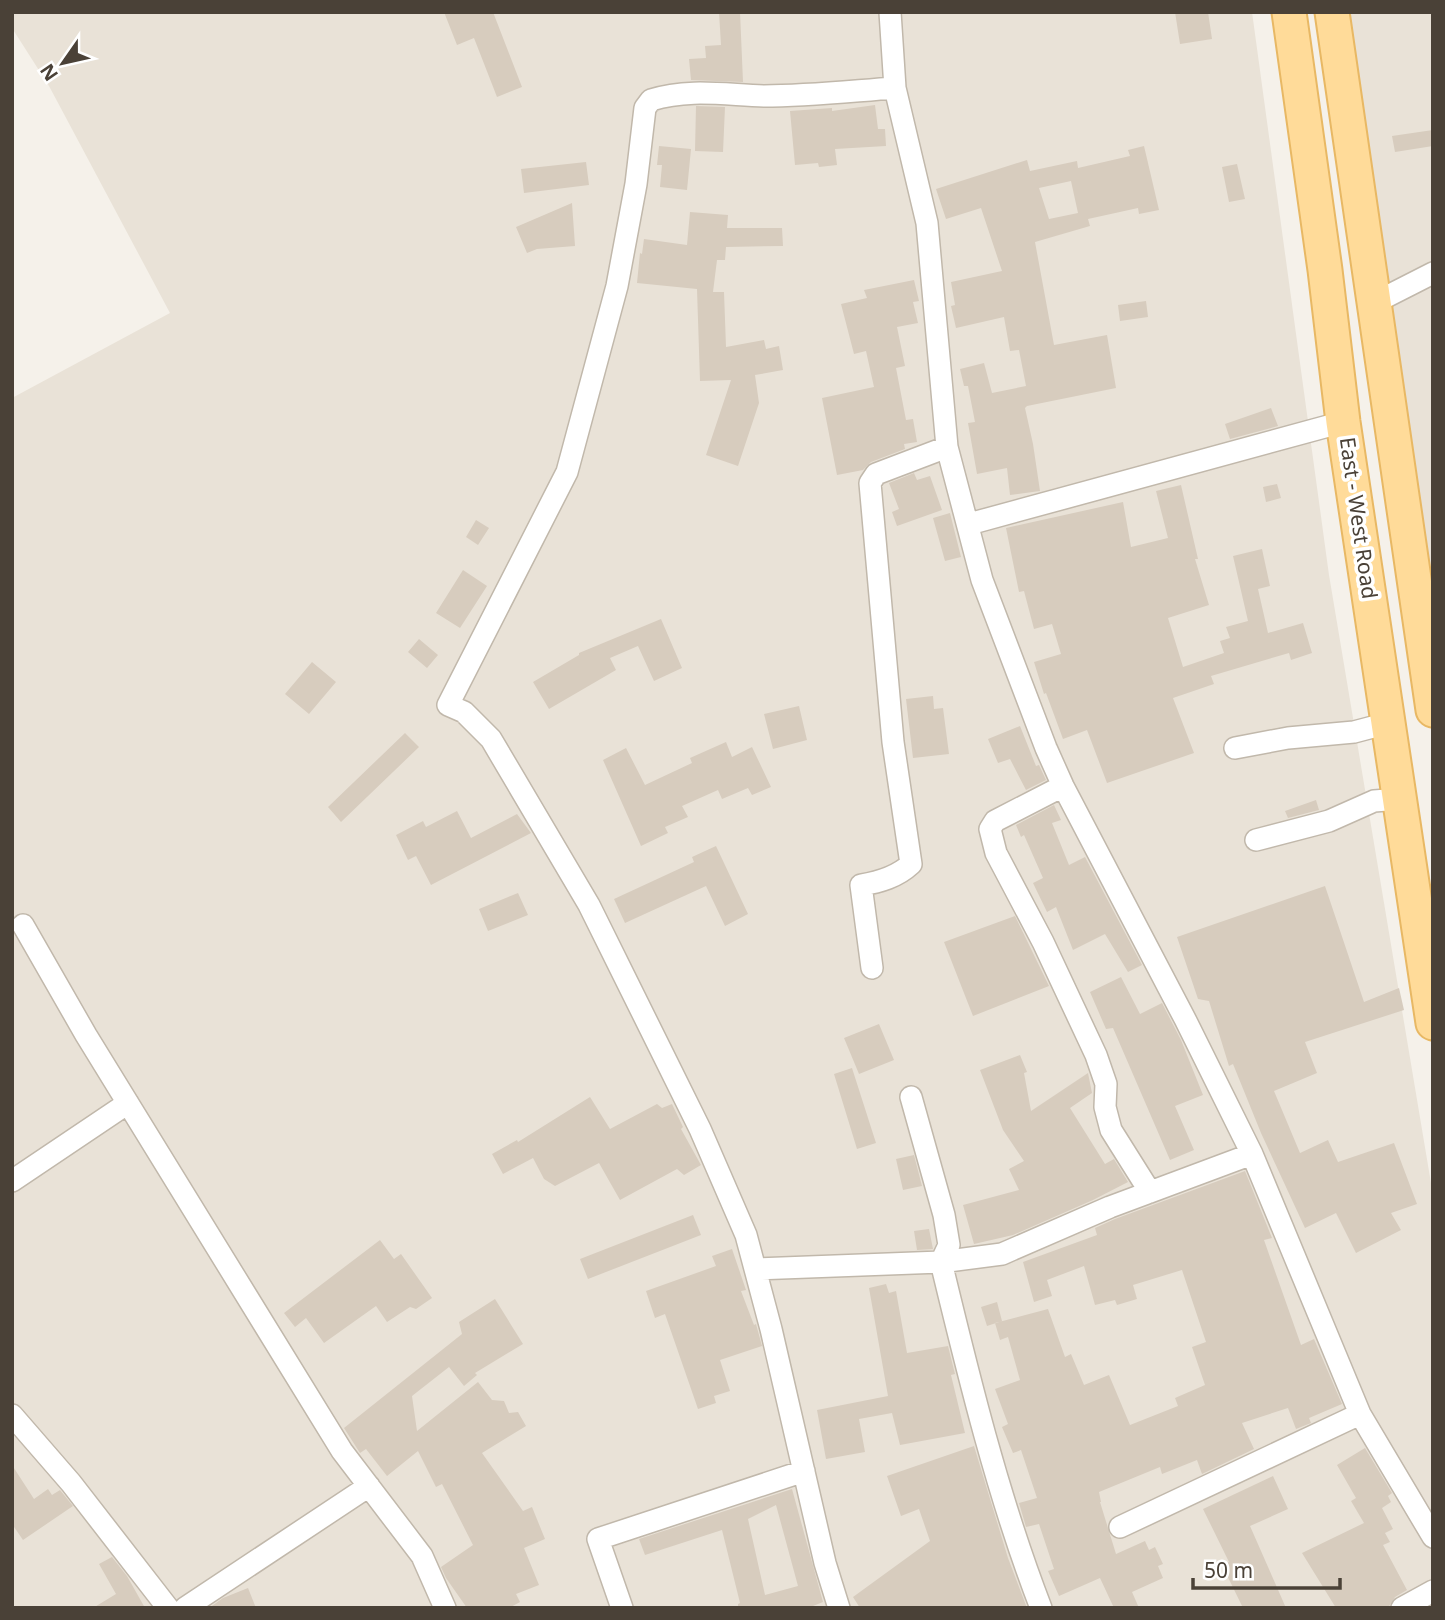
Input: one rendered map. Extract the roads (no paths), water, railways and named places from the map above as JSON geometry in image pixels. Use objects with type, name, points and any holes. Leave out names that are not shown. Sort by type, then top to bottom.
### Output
[{"type":"main road","name":"East - West Road","points":[[1289,12],[1343,422],[1433,1023]]},
{"type":"main road","points":[[1332,12],[1433,710]]},
{"type":"street","points":[[890,12],[895,88],[927,223],[947,447],[982,580],[1063,786],[1252,1154],[1360,1414],[1433,1537]]},
{"type":"street","points":[[839,1608],[825,1563],[746,1235],[700,1129],[589,905],[491,739],[464,712],[448,705],[567,472],[617,286],[636,184],[645,108],[651,100],[668,94],[706,92],[765,96],[895,88]]},
{"type":"street","points":[[1374,303],[1433,274]]},
{"type":"street","points":[[969,524],[1343,422]]},
{"type":"street","points":[[872,968],[861,885],[902,873],[911,864],[893,742],[870,483],[876,474],[947,447]]},
{"type":"street","points":[[1235,748],[1288,738],[1354,732],[1388,723]]},
{"type":"street","points":[[1063,786],[995,821],[990,829],[996,853],[1044,942],[1096,1055],[1106,1084],[1105,1107],[1111,1130],[1150,1192]]},
{"type":"street","points":[[1256,840],[1329,821],[1374,801],[1399,799]]},
{"type":"street","points":[[23,925],[128,1103],[342,1451],[422,1556],[445,1608]]},
{"type":"street","points":[[911,1097],[944,1215],[950,1245],[941,1262],[968,1374],[1028,1574],[1041,1608]]},
{"type":"street","points":[[12,1181],[128,1103]]},
{"type":"street","points":[[755,1269],[941,1262],[1002,1254],[1110,1207],[1252,1154]]},
{"type":"street","points":[[1120,1527],[1360,1414]]},
{"type":"street","points":[[12,1415],[71,1483],[168,1608]]},
{"type":"street","points":[[622,1608],[598,1539],[804,1471]]},
{"type":"street","points":[[185,1608],[369,1486]]},
{"type":"street","points":[[1402,1608],[1433,1591]]}]
